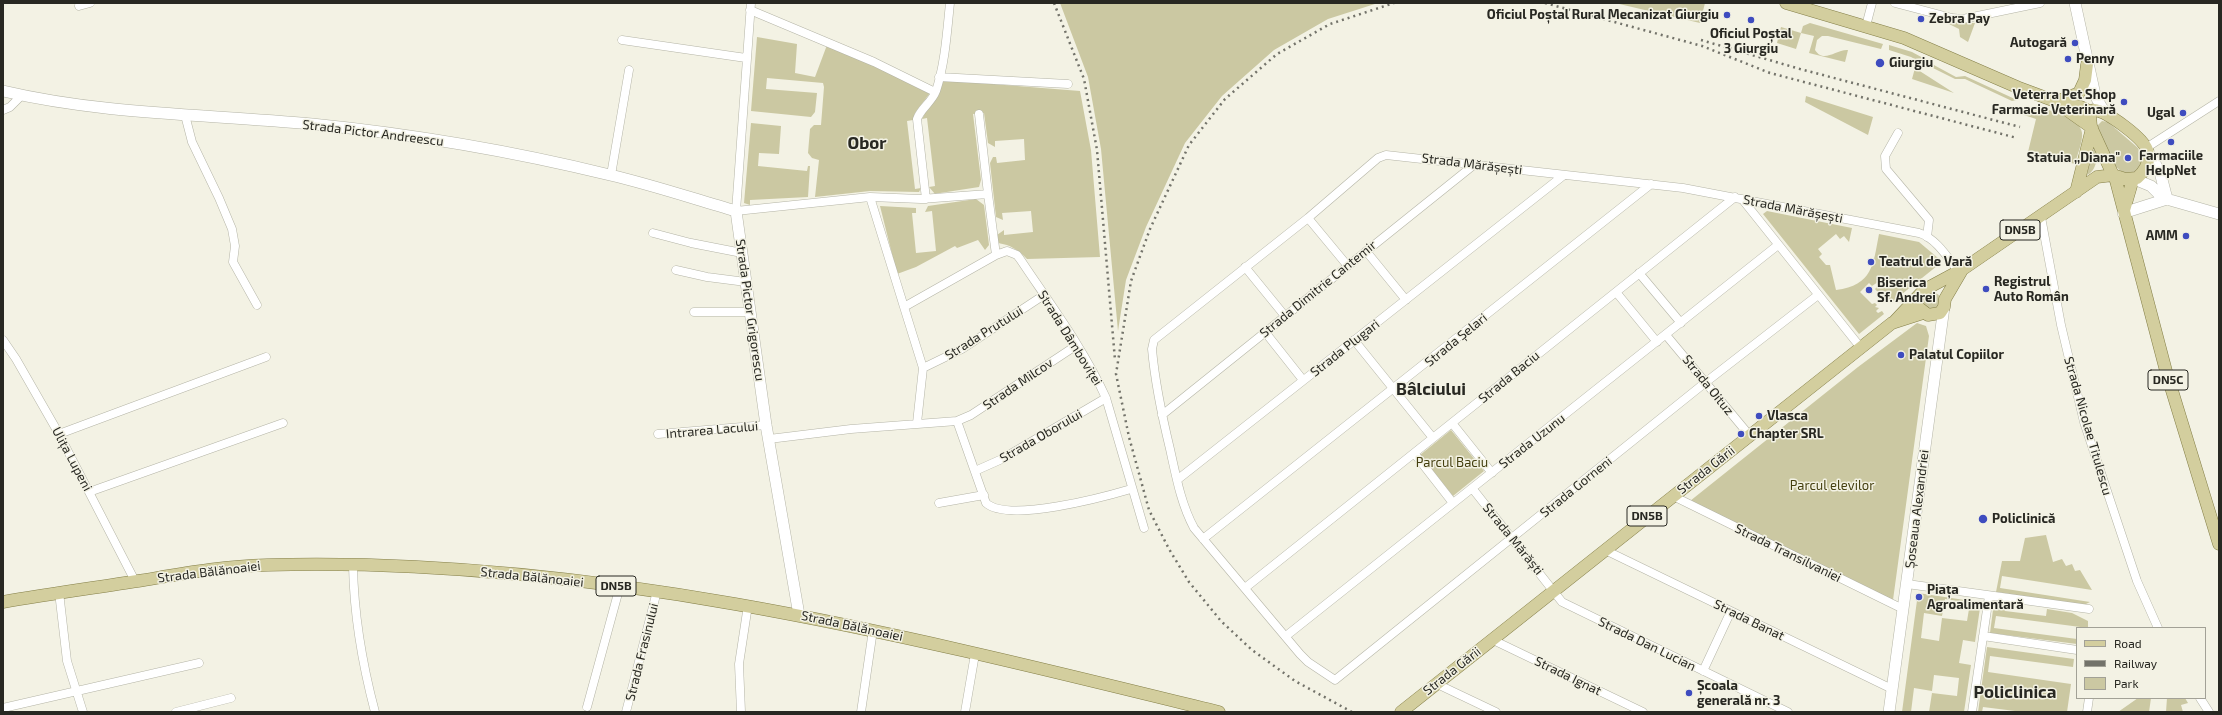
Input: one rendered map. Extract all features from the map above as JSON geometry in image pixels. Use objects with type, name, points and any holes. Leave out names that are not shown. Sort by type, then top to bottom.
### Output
[{"type":"main road","points":[[1786,3],[1904,38],[1989,76],[2055,101],[2092,111],[2098,110],[2109,115],[2147,149],[2147,167],[2134,179],[2123,214]]},
{"type":"main road","points":[[2055,101],[2079,92],[2085,80],[2087,64]]},
{"type":"main road","points":[[2055,101],[2068,109],[2092,128],[2114,176],[2125,180],[2134,179]]},
{"type":"main road","points":[[2076,192],[2092,128],[2092,111]]},
{"type":"main road","name":"DN5B","points":[[1895,321],[1923,292],[1961,270],[2041,217],[2097,177],[2114,176]]},
{"type":"main road","name":"DN5C","points":[[2114,176],[2166,371],[2219,544]]},
{"type":"main road","name":"DN5B","points":[[1926,314],[1938,314],[1961,270]]},
{"type":"main road","points":[[1926,314],[1918,305],[1923,292],[1938,289],[1945,303]]},
{"type":"main road","name":"Strada Gării","points":[[1401,712],[1895,321],[1926,314]]},
{"type":"main road","name":"Strada Bălănoaiei","points":[[3,602],[202,570],[247,566],[353,566],[465,570],[620,586],[748,605],[874,630],[1219,712]]},
{"type":"street","points":[[79,6],[90,3]]},
{"type":"street","points":[[926,199],[917,119],[935,92],[939,77],[950,3]]},
{"type":"street","points":[[1866,26],[1872,3]]},
{"type":"street","points":[[1895,3],[1952,18],[1963,19],[2040,3]]},
{"type":"street","points":[[2075,3],[2087,64],[2095,95],[2102,108],[2109,115]]},
{"type":"street","points":[[750,7],[874,62],[935,92]]},
{"type":"street","name":"Strada Pictor Grigorescu","points":[[750,7],[736,211],[766,425],[799,615]]},
{"type":"street","points":[[622,40],[746,58]]},
{"type":"street","points":[[2087,64],[2089,96],[2092,111]]},
{"type":"street","points":[[611,175],[629,70]]},
{"type":"street","points":[[939,77],[1068,84]]},
{"type":"street","name":"Strada Pictor Andreescu","points":[[3,91],[102,109],[311,124],[424,138],[507,152],[611,175],[736,211]]},
{"type":"street","points":[[3,110],[10,107],[22,95]]},
{"type":"street","points":[[2167,199],[2160,172],[2147,149],[2219,101]]},
{"type":"street","points":[[904,307],[996,254],[978,114]]},
{"type":"street","points":[[185,115],[196,153],[219,198],[232,230],[235,246],[233,262],[257,305]]},
{"type":"street","points":[[1898,133],[1885,156],[1886,169],[1929,220],[1927,236],[1961,270]]},
{"type":"street","name":"Strada Mărășești","points":[[1177,480],[1162,416],[1152,354],[1154,340],[1308,218],[1382,156],[1390,154],[1651,184],[1738,198],[1919,233],[1927,236]]},
{"type":"street","name":"Strada Dimitrie Cantemir","points":[[1162,416],[1347,265],[1475,164]]},
{"type":"street","name":"Strada Plugari","points":[[1177,480],[1564,175]]},
{"type":"street","points":[[2134,179],[2151,186],[2167,199],[2219,214]]},
{"type":"street","name":"Strada Șelari","points":[[1203,539],[1651,184]]},
{"type":"street","points":[[736,211],[870,197],[926,199],[988,194]]},
{"type":"street","points":[[870,197],[923,368],[917,423]]},
{"type":"street","points":[[1738,198],[1861,348]]},
{"type":"street","name":"Strada Baciu","points":[[1245,588],[1639,273],[1738,198]]},
{"type":"street","points":[[2123,214],[2167,199]]},
{"type":"street","name":"Strada Nicolae Titulescu","points":[[2041,217],[2061,325],[2082,415],[2130,562],[2146,604],[2158,627]]},
{"type":"street","points":[[1308,218],[1347,265]]},
{"type":"street","points":[[653,233],[691,243],[742,252]]},
{"type":"street","name":"Strada Uzunu","points":[[1286,636],[1778,245]]},
{"type":"street","name":"Strada Dâmboviței","points":[[996,254],[1007,251],[1017,255],[1095,374],[1106,398],[1131,489],[1144,528]]},
{"type":"street","points":[[1366,251],[1406,300]]},
{"type":"street","points":[[1246,267],[1285,316]]},
{"type":"street","points":[[676,270],[707,277],[746,282]]},
{"type":"street","points":[[1639,273],[1681,323]]},
{"type":"street","points":[[1616,292],[1657,342]]},
{"type":"street","name":"Strada Prutului","points":[[923,368],[962,348],[1044,295]]},
{"type":"street","name":"Strada Gorneni","points":[[1286,636],[1308,662],[1335,680],[1706,382],[1818,295]]},
{"type":"street","name":"Șoseaua Alexandriei","points":[[1889,712],[1945,303]]},
{"type":"street","points":[[694,312],[750,312]]},
{"type":"street","points":[[1926,314],[1940,336]]},
{"type":"street","points":[[1265,332],[1303,380]]},
{"type":"street","name":"Strada Oituz","points":[[1666,335],[1750,436]]},
{"type":"street","name":"Ulița Lupeni","points":[[3,340],[16,359],[59,434],[135,581]]},
{"type":"street","points":[[1354,340],[1433,438]]},
{"type":"street","name":"Strada Milcov","points":[[957,421],[971,415],[1077,345]]},
{"type":"street","points":[[59,434],[266,357]]},
{"type":"street","name":"Strada Oborului","points":[[975,471],[1002,459],[1106,398]]},
{"type":"street","points":[[769,440],[851,429],[957,421],[986,503],[994,508],[1028,509],[1073,505],[1131,489]]},
{"type":"street","points":[[1452,422],[1492,473]]},
{"type":"street","points":[[89,492],[283,424]]},
{"type":"street","name":"Intrarea Lacului","points":[[658,434],[766,425]]},
{"type":"street","points":[[1414,453],[1454,503]]},
{"type":"street","points":[[1177,480],[1188,517],[1203,539],[1286,636]]},
{"type":"street","name":"Strada Mărăști","points":[[1472,488],[1554,590]]},
{"type":"street","points":[[939,503],[984,495]]},
{"type":"street","name":"Strada Transilvaniei","points":[[1673,496],[1903,609]]},
{"type":"street","name":"Strada Banat","points":[[1605,550],[1892,689]]},
{"type":"street","points":[[353,566],[356,628],[363,665],[375,712]]},
{"type":"street","points":[[1907,584],[2089,609]]},
{"type":"street","points":[[587,707],[620,586]]},
{"type":"street","name":"Strada Dan Lucian","points":[[1554,590],[1565,604],[1788,712]]},
{"type":"street","name":"Strada Frasinului","points":[[626,712],[657,591]]},
{"type":"street","points":[[60,592],[64,649],[83,712]]},
{"type":"street","points":[[1972,712],[1989,596]]},
{"type":"street","points":[[741,712],[739,664],[748,605]]},
{"type":"street","points":[[1703,671],[1731,611]]},
{"type":"street","points":[[860,712],[874,630]]},
{"type":"street","points":[[1983,636],[2076,650]]},
{"type":"street","name":"Strada Ignat","points":[[1493,640],[1643,712]]},
{"type":"street","points":[[965,712],[975,654]]},
{"type":"street","points":[[3,708],[200,663]]},
{"type":"street","points":[[1437,684],[1496,712]]},
{"type":"street","points":[[176,712],[232,698]]},
{"type":"street","points":[[2087,712],[2089,699]]},
{"type":"street","points":[[2201,699],[2209,712]]},
{"type":"green space","points":[[1060,3],[1378,3],[1328,19],[1274,50],[1222,96],[1185,143],[1146,227],[1126,280],[1118,331],[1101,149],[1088,77]]},
{"type":"green space","points":[[1615,3],[1705,3],[1700,23]]},
{"type":"green space","points":[[1945,22],[1975,23],[1968,42],[1960,37],[1959,29]]},
{"type":"green space","points":[[1810,23],[1883,44],[1881,49],[1828,36],[1822,36],[1817,40],[1815,50],[1822,56],[1848,50],[1845,62],[1809,53],[1814,36],[1801,33],[1803,26]]},
{"type":"green space","points":[[1781,27],[1801,33],[1796,49],[1777,43]]},
{"type":"green space","points":[[757,37],[797,44],[795,73],[815,77],[827,45],[874,65],[930,93],[915,113],[913,120],[907,121],[915,189],[921,188],[919,192],[870,191],[815,197],[819,160],[812,158],[808,153],[810,129],[814,125],[821,125],[823,83],[767,78],[766,89],[817,93],[815,112],[811,117],[751,111]]},
{"type":"green space","points":[[1889,45],[1912,52],[1925,59],[1922,63],[1911,57],[1889,50]]},
{"type":"green space","points":[[1932,64],[1956,77],[1965,76],[2017,100],[2012,101],[1965,79],[1955,79],[1929,66]]},
{"type":"green space","points":[[1915,68],[1954,93],[1912,79]]},
{"type":"green space","points":[[942,80],[1080,91],[1091,150],[1100,257],[1027,259],[1014,248],[998,243],[997,235],[1004,230],[1004,235],[1033,232],[1031,211],[1002,213],[1003,220],[996,217],[990,163],[993,157],[996,157],[997,163],[1025,160],[1024,139],[995,141],[995,147],[988,143],[984,113],[973,114],[981,180],[979,187],[935,194],[929,187],[935,186],[927,118],[922,119]]},
{"type":"green space","points":[[1806,96],[1873,117],[1868,135],[1805,102]]},
{"type":"green space","points":[[2037,106],[2063,115],[2080,127],[2082,140],[2075,164],[2028,152],[2036,119],[2018,113]]},
{"type":"green space","points":[[2102,121],[2108,122],[2138,148],[2142,159],[2140,166],[2136,171],[2124,173],[2114,164],[2098,129],[2098,125]]},
{"type":"green space","points":[[751,123],[781,126],[779,154],[759,153],[758,166],[807,171],[808,166],[810,166],[808,197],[750,200],[750,205],[744,203]]},
{"type":"green space","points":[[2092,150],[2095,150],[2096,153],[2096,164],[2092,171],[2087,175]]},
{"type":"green space","points":[[976,199],[984,205],[989,245],[985,250],[978,240],[957,248],[955,246],[916,267],[897,274],[880,206],[916,208],[916,213],[912,213],[916,253],[936,251],[932,211],[925,212],[928,206]]},
{"type":"green space","points":[[1767,211],[1852,228],[1849,242],[1844,236],[1840,239],[1836,234],[1818,249],[1822,254],[1819,257],[1826,265],[1830,265],[1836,290],[1857,284],[1869,272],[1873,264],[1879,234],[1919,242],[1938,258],[1937,266],[1892,302],[1890,299],[1886,301],[1875,289],[1879,285],[1878,282],[1872,286],[1869,283],[1860,292],[1872,304],[1875,303],[1877,305],[1875,307],[1879,308],[1876,311],[1878,313],[1882,311],[1884,314],[1859,334],[1763,214]]},
{"type":"green space","points":[[1932,292],[1938,295],[1941,301],[1938,307],[1932,310],[1926,307],[1923,301],[1926,295]]},
{"type":"green space","name":"Parcul elevilor","points":[[1917,323],[1926,326],[1929,336],[1893,600],[1690,501],[1858,367]]},
{"type":"green space","name":"Parcul Baciu","points":[[1451,430],[1484,471],[1453,496],[1420,455]]},
{"type":"green space","points":[[2046,535],[2053,562],[2062,559],[2066,566],[2072,564],[2075,571],[2080,570],[2092,590],[2002,576],[2000,588],[2090,602],[2084,605],[1996,592],[2002,561],[2020,561],[2025,538]]},
{"type":"green space","points":[[1918,593],[1978,602],[1980,608],[1975,642],[1963,640],[1959,663],[1971,665],[1964,712],[1929,712],[1932,693],[1957,696],[1959,678],[1934,675],[1932,691],[1914,688],[1911,712],[1902,712]],"holes":[[[1945,599],[1970,603],[1967,621],[1942,618],[1939,641],[1921,638],[1924,613],[1942,616]]]},
{"type":"green space","points":[[1994,602],[2006,604],[2005,611],[2046,616],[2047,609],[2072,613],[2088,621],[2088,627],[2080,627],[1996,616],[1994,628],[2076,639],[2076,644],[1990,633]]},
{"type":"green space","points":[[1987,647],[2074,659],[2073,667],[1990,656],[1988,672],[2071,684],[2067,712],[2023,712],[1983,707],[1982,712],[1978,712]]},
{"type":"green space","points":[[2137,699],[2151,699],[2149,712],[2118,712]]},
{"type":"green space","points":[[2167,699],[2186,699],[2188,703],[2181,705],[2183,712],[2166,712]]},
{"type":"railway","points":[[1054,3],[1084,79],[1097,150],[1115,360]]},
{"type":"railway","points":[[1352,712],[1295,681],[1252,650],[1221,621],[1189,582],[1169,549],[1149,510],[1129,437],[1116,374],[1131,281],[1150,229],[1189,145],[1225,99],[1277,54],[1330,24],[1394,3]]},
{"type":"railway","points":[[1545,3],[1702,46],[1770,73],[2017,138]]},
{"type":"railway","points":[[1701,40],[1800,69],[2020,127]]},
{"type":"place","name":"Oficiul Poștal Rural Mecanizat Giurgiu","points":[[1727,15]]},
{"type":"place","name":"Zebra Pay","points":[[1921,19]]},
{"type":"place","name":"Oficiul Poștal 3 Giurgiu","points":[[1751,20]]},
{"type":"place","name":"Autogară","points":[[2075,43]]},
{"type":"place","name":"Penny","points":[[2068,59]]},
{"type":"place","name":"Giurgiu","points":[[1880,63]]},
{"type":"place","name":"Veterra Pet Shop Farmacie Veterinară","points":[[2124,102]]},
{"type":"place","name":"Ugal","points":[[2183,113]]},
{"type":"place","name":"Farmaciile HelpNet","points":[[2171,142]]},
{"type":"place","name":"Statuia ,,Diana\"","points":[[2128,158]]},
{"type":"place","name":"AMM","points":[[2186,236]]},
{"type":"place","name":"Teatrul de Vară","points":[[1871,262]]},
{"type":"place","name":"Registrul Auto Român","points":[[1986,289]]},
{"type":"place","name":"Biserica Sf. Andrei","points":[[1869,290]]},
{"type":"place","name":"Palatul Copiilor","points":[[1901,355]]},
{"type":"place","name":"Vlasca","points":[[1759,416]]},
{"type":"place","name":"Chapter SRL","points":[[1741,434]]},
{"type":"place","name":"Policlinică","points":[[1983,519]]},
{"type":"place","name":"Piața Agroalimentară","points":[[1919,597]]},
{"type":"place","name":"Școala generală nr. 3","points":[[1689,693]]},
{"type":"district","name":"Obor","points":[[867,143]]},
{"type":"district","name":"Bâlciului","points":[[1431,389]]},
{"type":"district","name":"Policlinica","points":[[2015,692]]}]
